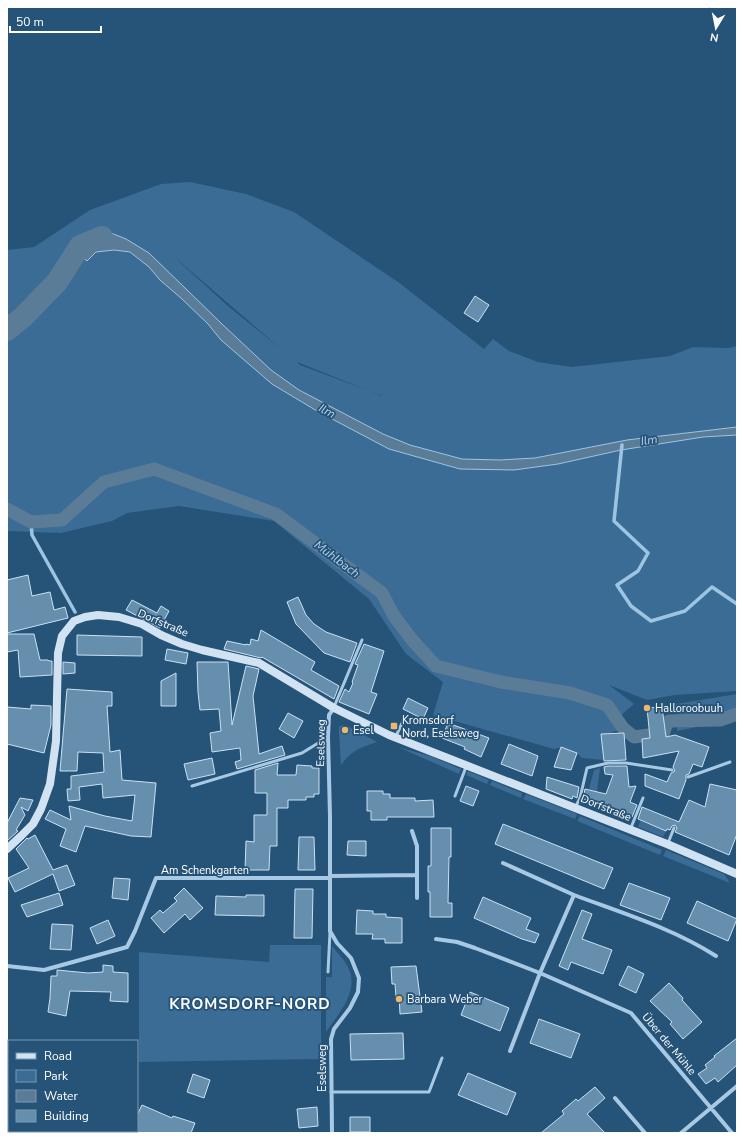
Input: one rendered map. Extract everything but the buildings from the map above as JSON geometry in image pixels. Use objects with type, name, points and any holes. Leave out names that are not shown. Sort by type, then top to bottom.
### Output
[{"type":"street","name":"Dorfstraße","points":[[7,849],[33,824],[41,809],[50,784],[56,741],[58,653],[62,636],[74,621],[84,617],[98,615],[119,617],[142,624],[161,635],[182,644],[259,663],[334,708],[396,738],[667,844],[737,874]]},
{"type":"street","name":"Eselsweg","points":[[332,1133],[331,1039],[334,1029],[350,1008],[358,992],[359,978],[351,958],[337,944],[330,931],[328,738],[329,715],[334,708]]},
{"type":"street","points":[[412,831],[417,846],[417,898]]},
{"type":"street","points":[[504,863],[574,895],[693,941],[716,956]]},
{"type":"street","points":[[330,877],[416,875]]},
{"type":"street","name":"Am Schenkgarten","points":[[7,966],[44,970],[127,947],[156,878],[330,877]]},
{"type":"street","points":[[510,1051],[540,973],[574,895]]},
{"type":"street","name":"Über der Mühle","points":[[436,939],[457,942],[475,948],[540,973],[631,1013],[732,1133]]},
{"type":"street","points":[[681,1133],[737,1086]]},
{"type":"street","points":[[615,1098],[645,1133]]},
{"type":"lane","points":[[334,708],[362,640]]},
{"type":"lane","points":[[396,738],[405,717]]},
{"type":"lane","points":[[192,786],[302,753],[328,738]]},
{"type":"lane","points":[[688,776],[730,762]]},
{"type":"lane","points":[[575,808],[580,798],[588,768],[608,763],[626,763],[672,770]]},
{"type":"lane","points":[[455,796],[467,766]]},
{"type":"lane","points":[[630,830],[643,798]]},
{"type":"lane","points":[[667,844],[674,828]]},
{"type":"lane","points":[[328,972],[330,931]]},
{"type":"lane","points":[[331,1092],[429,1092],[442,1058]]},
{"type":"green space","points":[[190,182],[246,194],[294,212],[398,282],[484,349],[493,339],[509,351],[538,362],[572,367],[670,356],[693,347],[728,348],[737,346],[737,691],[675,695],[647,700],[609,685],[634,704],[613,722],[619,730],[602,735],[604,760],[582,758],[569,749],[554,749],[433,715],[443,682],[406,654],[369,599],[274,521],[179,506],[127,513],[112,521],[61,533],[7,531],[7,250],[34,247],[90,210],[161,184]],"holes":[[[171,254],[281,349],[228,306]],[[297,362],[368,390],[300,365]]]},
{"type":"green space","points":[[737,694],[737,719],[677,731],[676,704]]},
{"type":"green space","points":[[342,725],[347,726],[377,742],[357,750],[341,765],[339,727]]},
{"type":"green space","points":[[398,747],[430,756],[461,769],[459,774]]},
{"type":"green space","points":[[600,768],[597,792],[589,789],[594,770]]},
{"type":"green space","points":[[468,771],[489,780],[487,784],[466,775]]},
{"type":"green space","points":[[492,781],[522,793],[521,798],[490,785]]},
{"type":"green space","points":[[526,794],[577,814],[575,819],[523,799]]},
{"type":"green space","points":[[580,816],[662,850],[660,855],[577,821]]},
{"type":"green space","points":[[640,821],[666,831],[663,837],[638,827]]},
{"type":"green space","points":[[666,850],[724,874],[730,883],[663,856]]},
{"type":"green space","points":[[270,945],[321,945],[321,1059],[139,1062],[139,952],[269,962]]},
{"type":"green space","points":[[332,946],[345,961],[348,967],[351,976],[351,985],[350,993],[342,1009],[326,1032],[326,977],[332,977]]},
{"type":"water","points":[[106,231],[126,239],[149,253],[271,370],[299,390],[383,434],[410,445],[462,459],[500,460],[535,458],[627,440],[737,427],[737,435],[703,437],[621,450],[558,464],[514,470],[460,469],[389,449],[317,411],[272,384],[221,340],[208,324],[160,280],[149,267],[130,252],[114,250],[96,252],[87,261],[73,249],[81,241]]},
{"type":"waterway","name":"Ilm","points":[[7,330],[23,317],[57,282],[80,246],[102,237]]},
{"type":"waterway","name":"Mühlbach","points":[[622,445],[614,521],[648,553],[638,571],[617,585],[631,606],[651,621],[685,611],[712,587],[737,604]]},
{"type":"waterway","name":"Mühlbach","points":[[7,509],[31,522],[62,520],[104,482],[154,469],[276,514],[382,593],[394,616],[413,641],[436,666],[501,682],[570,693],[607,705],[623,728],[634,737],[649,735]]},
{"type":"waterway","points":[[31,522],[32,535],[75,612]]},
{"type":"waterway","name":"Mühlbach","points":[[660,736],[664,732],[669,721],[720,720],[737,714]]},
{"type":"place","name":"Halloroobuuh","points":[[647,708]]},
{"type":"place","name":"Kromsdorf Nord, Eselsweg","points":[[394,726]]},
{"type":"place","name":"Esel","points":[[345,730]]},
{"type":"place","name":"Barbara Weber","points":[[399,999]]},
{"type":"district","name":"KROMSDORF-NORD","points":[[250,1004]]}]
